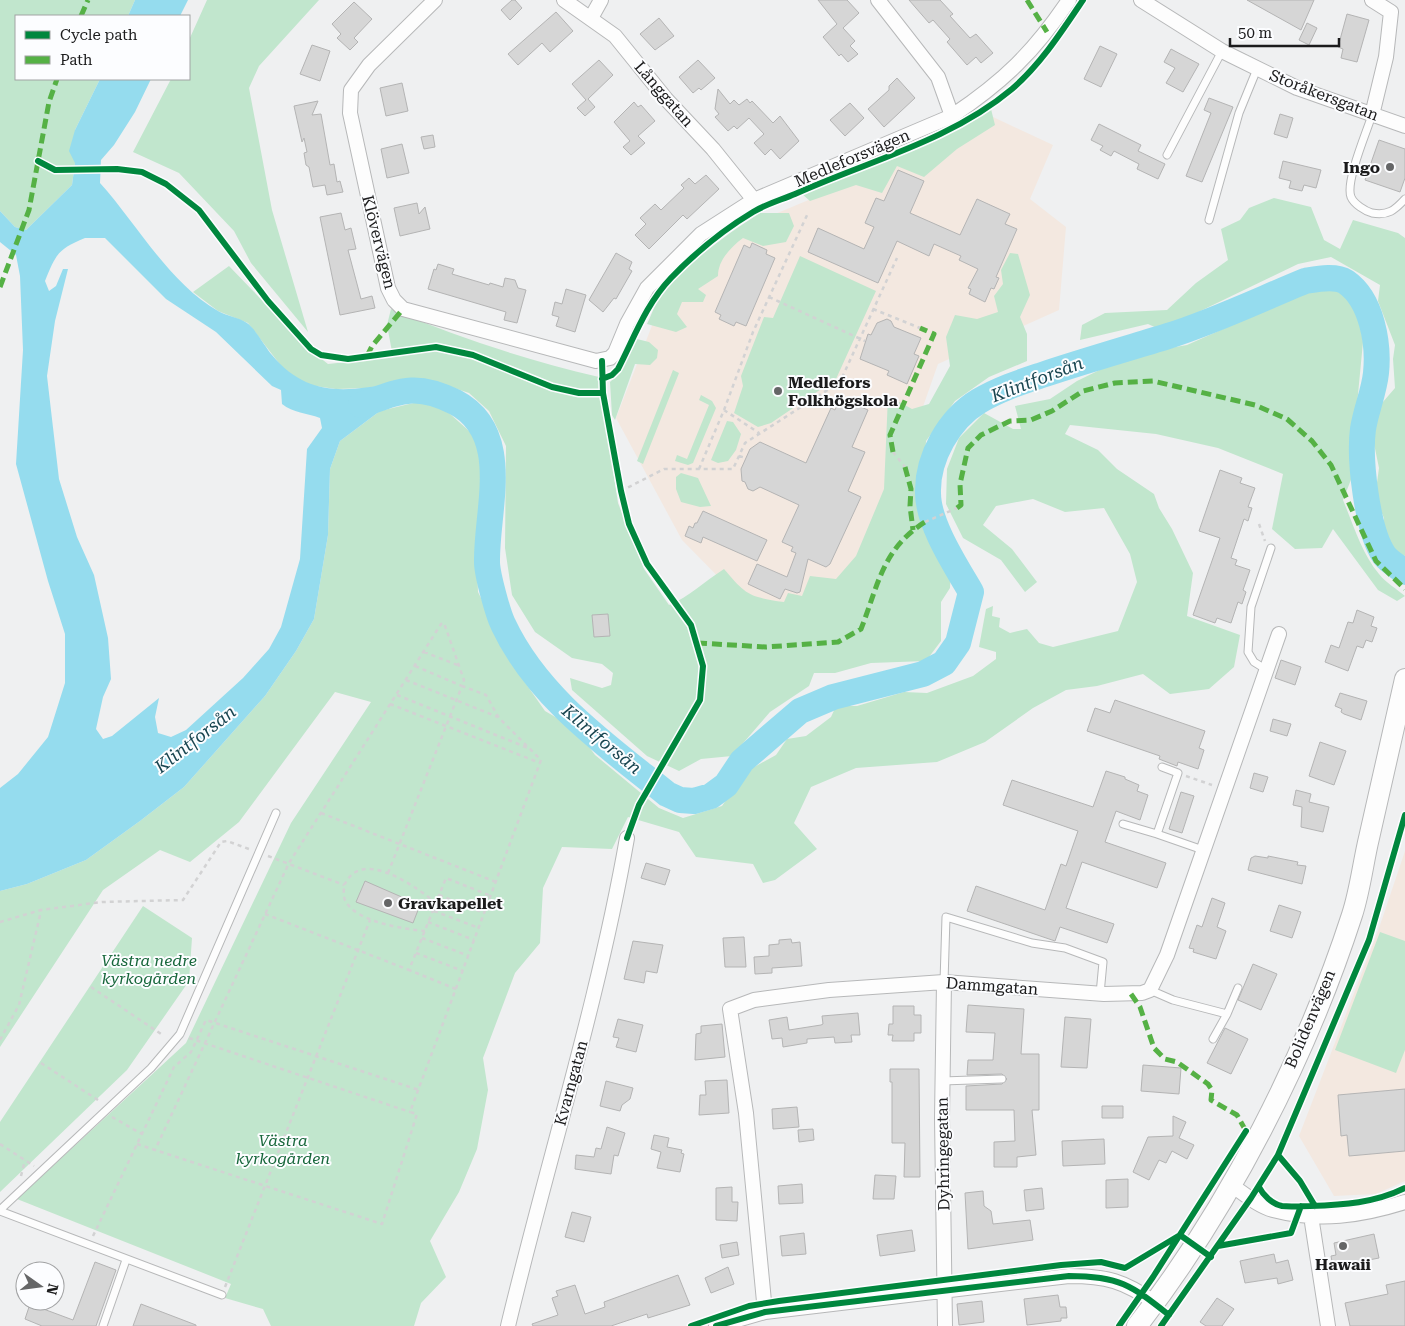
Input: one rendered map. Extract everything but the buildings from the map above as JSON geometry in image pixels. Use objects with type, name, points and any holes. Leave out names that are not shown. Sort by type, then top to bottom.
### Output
[{"type":"main road","name":"Bolidenvägen","points":[[1137,1326],[1155,1304],[1230,1184],[1261,1130],[1297,1055],[1352,914],[1405,679]]},
{"type":"street","name":"Klövervägen","points":[[435,0],[370,65],[351,90],[350,113],[388,288],[394,300],[403,309],[578,358],[602,361]]},
{"type":"street","name":"Långgatan","points":[[564,0],[615,36],[666,99],[713,148],[754,200]]},
{"type":"street","points":[[591,18],[600,0]]},
{"type":"street","points":[[878,0],[938,77],[952,116]]},
{"type":"street","name":"Medleforsvägen","points":[[602,361],[615,354],[647,288],[701,234],[754,200],[952,116],[980,97],[1014,69],[1047,32],[1069,0]]},
{"type":"street","name":"Storåkersgatan","points":[[1141,0],[1222,51],[1257,69],[1297,88],[1405,126]]},
{"type":"street","points":[[1372,0],[1391,12],[1386,57],[1372,115]]},
{"type":"street","points":[[1150,990],[1167,956],[1279,634]]},
{"type":"street","name":"Kvarngatan","points":[[508,1326],[537,1207],[594,999],[627,838]]},
{"type":"street","name":"Dammgatan","points":[[765,1312],[746,1113],[730,1009],[754,1000],[829,990],[944,982],[1100,994],[1131,994],[1150,990]]},
{"type":"street","name":"Dyhringegatan","points":[[944,982],[942,1081],[945,1326]]},
{"type":"street","points":[[1230,1184],[1272,1210],[1311,1216],[1362,1215],[1405,1202]]},
{"type":"street","points":[[1311,1216],[1328,1326]]},
{"type":"street","points":[[716,1326],[765,1312],[1044,1277],[1100,1276],[1134,1289],[1155,1304]]},
{"type":"lane","points":[[1167,155],[1222,51]]},
{"type":"lane","points":[[1209,220],[1239,113],[1257,69]]},
{"type":"lane","points":[[1372,115],[1350,184],[1351,197],[1359,207],[1370,212],[1382,214],[1394,211],[1405,199]]},
{"type":"lane","points":[[1267,670],[1254,662],[1248,652],[1252,607],[1270,550]]},
{"type":"lane","points":[[1157,834],[1178,772],[1162,767]]},
{"type":"lane","points":[[222,1295],[126,1260],[0,1210],[151,1068],[180,1034],[276,812]]},
{"type":"lane","points":[[1124,824],[1204,850]]},
{"type":"lane","points":[[944,982],[946,917],[1032,943],[1065,948],[1103,962],[1100,994]]},
{"type":"lane","points":[[1213,1039],[1227,1014],[1238,988]]},
{"type":"lane","points":[[1150,990],[1172,1000],[1227,1014]]},
{"type":"lane","points":[[942,1081],[1002,1079]]},
{"type":"lane","points":[[104,1326],[126,1260]]},
{"type":"path","points":[[699,469],[724,410],[753,332],[808,213]]},
{"type":"path","points":[[621,491],[664,468],[733,469],[745,443],[840,382],[897,258]]},
{"type":"path","points":[[769,297],[865,341]]},
{"type":"path","points":[[873,309],[920,328]]},
{"type":"path","points":[[724,410],[759,434]]},
{"type":"path","points":[[893,452],[905,467]]},
{"type":"path","points":[[739,456],[746,458]]},
{"type":"path","points":[[924,522],[957,508]]},
{"type":"path","points":[[1259,524],[1270,550]]},
{"type":"path","points":[[155,1150],[289,863],[441,624],[444,623],[464,680],[388,873]]},
{"type":"path","points":[[424,652],[460,666]]},
{"type":"path","points":[[410,1112],[541,760],[499,718],[486,695],[415,666]]},
{"type":"path","points":[[406,680],[499,718]]},
{"type":"path","points":[[396,695],[530,749]]},
{"type":"path","points":[[390,704],[540,763]]},
{"type":"path","points":[[1178,772],[1225,789]]},
{"type":"path","points":[[321,813],[496,882]]},
{"type":"path","points":[[0,922],[41,910],[102,902],[182,900],[221,842],[227,841],[344,884]]},
{"type":"path","points":[[425,931],[409,930],[370,920],[354,911],[344,900],[344,884],[355,872],[372,868],[388,873],[423,892],[436,903]]},
{"type":"path","points":[[409,970],[446,878],[491,896]]},
{"type":"path","points":[[440,895],[484,913]]},
{"type":"path","points":[[0,1040],[19,1005],[41,910]]},
{"type":"path","points":[[433,910],[479,928]]},
{"type":"path","points":[[265,914],[456,989]]},
{"type":"path","points":[[222,1295],[370,920]]},
{"type":"path","points":[[428,922],[474,940]]},
{"type":"path","points":[[422,938],[468,956]]},
{"type":"path","points":[[416,953],[463,971]]},
{"type":"path","points":[[90,987],[162,1035]]},
{"type":"path","points":[[88,1245],[174,1067],[191,1052],[206,1020],[418,1090]]},
{"type":"path","points":[[137,1144],[382,1224],[417,1114],[180,1034]]},
{"type":"path","points":[[41,1063],[98,1100]]},
{"type":"path","points":[[106,1110],[114,1120],[142,1134]]},
{"type":"path","points":[[0,1144],[30,1163]]},
{"type":"shaded area","name":"Medlefors Folkhögskola","points":[[993,117],[1053,145],[1030,199],[1066,227],[1059,310],[938,364],[875,543],[805,628],[741,600],[682,540],[616,418],[653,323],[751,224],[892,165]]},
{"type":"shaded area","points":[[1405,851],[1405,1181],[1376,1194],[1334,1196],[1299,1136],[1378,931]]},
{"type":"green space","points":[[0,0],[135,0],[128,15],[15,15],[15,80],[100,80],[75,130],[75,163],[72,185],[26,230],[15,227],[0,211]]},
{"type":"green space","points":[[207,0],[319,0],[259,66],[249,88],[272,210],[308,332],[251,263],[234,231],[179,173],[133,152],[170,80],[190,80],[190,38]]},
{"type":"green space","points":[[991,109],[995,125],[957,149],[924,177],[897,166],[882,193],[856,185],[810,201],[802,194],[919,147]]},
{"type":"green space","points":[[1274,198],[1311,207],[1324,240],[1340,249],[1353,220],[1398,233],[1405,238],[1405,556],[1396,552],[1384,530],[1384,518],[1375,497],[1379,468],[1372,434],[1376,410],[1395,388],[1393,359],[1395,345],[1378,301],[1380,285],[1331,257],[1298,264],[1161,330],[1148,324],[1080,340],[1082,325],[1105,313],[1167,310],[1196,283],[1228,260],[1221,229],[1240,220],[1249,208]]},
{"type":"green space","points":[[760,213],[789,213],[794,226],[786,242],[763,246],[743,238],[734,245],[723,259],[718,276],[698,289],[706,295],[703,302],[682,302],[677,314],[687,327],[676,332],[647,324],[658,299],[679,275],[719,241]]},
{"type":"green space","points":[[1010,253],[1018,254],[1030,295],[1020,317],[1027,334],[1027,361],[989,377],[955,401],[926,441],[924,487],[919,492],[917,500],[923,511],[931,540],[951,571],[950,588],[941,602],[941,641],[926,661],[871,663],[835,673],[814,673],[809,686],[770,712],[732,756],[701,759],[679,771],[647,756],[572,690],[570,678],[602,688],[611,685],[613,673],[602,664],[572,658],[535,632],[512,595],[505,548],[506,446],[489,411],[469,393],[430,380],[394,383],[367,388],[336,389],[308,385],[285,371],[248,323],[218,311],[193,292],[229,266],[310,350],[328,364],[393,357],[387,325],[391,309],[493,348],[599,377],[618,503],[644,569],[669,605],[724,569],[743,590],[755,596],[784,602],[788,593],[802,596],[810,576],[836,579],[856,556],[884,489],[888,396],[912,409],[929,404],[950,366],[946,337],[955,315],[977,319],[998,312],[994,296],[1003,284],[1001,270]]},
{"type":"green space","points":[[800,256],[876,291],[836,379],[771,423],[758,427],[734,413],[743,386],[741,376],[764,317],[773,318]]},
{"type":"green space","name":"Västra kyrkogården","points":[[1320,286],[1345,290],[1358,311],[1363,342],[1354,436],[1354,472],[1343,500],[1358,538],[1373,566],[1385,580],[1405,596],[1397,601],[1378,590],[1333,529],[1322,548],[1295,549],[1272,529],[1283,474],[1218,448],[1156,434],[1070,425],[1065,434],[1098,450],[1117,469],[1154,494],[1159,508],[1172,529],[1193,573],[1187,616],[1240,635],[1234,667],[1209,689],[1170,694],[1143,674],[1097,686],[1066,690],[1033,708],[985,742],[937,762],[856,768],[811,787],[794,823],[817,849],[775,880],[763,883],[753,864],[696,857],[679,832],[628,817],[612,849],[562,847],[543,888],[540,943],[515,973],[483,1058],[488,1090],[477,1149],[459,1192],[430,1241],[446,1277],[421,1303],[414,1326],[271,1326],[263,1309],[225,1298],[231,1284],[17,1199],[186,1043],[291,823],[371,702],[335,692],[239,822],[190,862],[160,850],[103,890],[0,1047],[0,891],[27,884],[86,860],[140,821],[184,787],[265,696],[296,651],[314,619],[328,535],[330,469],[340,441],[380,411],[426,400],[449,413],[478,439],[484,485],[476,538],[478,592],[517,671],[545,711],[576,729],[595,755],[659,808],[683,818],[722,806],[745,772],[776,755],[787,739],[806,736],[831,717],[836,706],[857,706],[904,692],[927,693],[973,676],[996,659],[996,652],[979,647],[986,609],[993,606],[992,616],[1000,618],[999,627],[1010,633],[1027,629],[1039,643],[1053,647],[1118,631],[1137,582],[1130,554],[1104,508],[1065,512],[1033,499],[996,506],[983,525],[1012,549],[1037,582],[1025,592],[1001,560],[963,538],[946,504],[947,469],[959,438],[984,413],[1013,429],[1021,429],[1015,406],[1050,399],[1077,381],[1118,361],[1147,352],[1187,345]]},
{"type":"green space","points":[[637,339],[649,342],[658,350],[657,358],[650,365],[635,364],[615,420],[612,415],[610,382],[620,372]]},
{"type":"green space","points":[[673,370],[679,373],[643,464],[637,461]]},
{"type":"green space","points":[[701,395],[712,401],[716,408],[693,463],[688,465],[675,461],[677,455],[687,459],[709,405],[699,400]]},
{"type":"green space","points":[[727,421],[733,422],[741,434],[736,450],[728,461],[718,463],[711,460]]},
{"type":"green space","points":[[681,473],[698,478],[711,506],[700,507],[681,502],[676,489],[676,477]]},
{"type":"green space","name":"Västra nedre kyrkogården","points":[[143,906],[192,938],[189,981],[127,1070],[0,1192],[0,1122]]},
{"type":"green space","points":[[1380,932],[1405,941],[1405,1050],[1396,1073],[1335,1050]]},
{"type":"water","points":[[135,0],[188,0],[180,15],[128,15]]},
{"type":"water","points":[[100,80],[151,80],[135,112],[114,145],[101,160],[100,183],[154,252],[184,285],[218,311],[250,325],[285,369],[313,385],[328,388],[359,388],[394,383],[398,405],[380,411],[340,441],[330,469],[328,535],[314,619],[296,651],[265,696],[184,787],[140,821],[86,860],[27,884],[0,891],[0,788],[18,774],[48,737],[65,683],[65,634],[48,581],[16,464],[23,350],[20,276],[16,255],[0,242],[0,211],[15,227],[26,230],[72,185],[75,163],[69,151],[75,130]],"holes":[[[85,238],[105,238],[166,299],[216,332],[272,386],[281,390],[282,404],[295,411],[320,418],[322,428],[307,449],[300,559],[281,627],[269,649],[243,678],[186,730],[171,737],[158,733],[155,717],[159,698],[112,736],[103,739],[96,729],[103,697],[111,679],[108,638],[94,575],[77,537],[59,479],[47,376],[55,321],[68,269],[63,269],[56,286],[49,291],[45,281],[55,258],[63,249]]]},
{"type":"waterway","name":"Klintforsån","points":[[361,405],[397,393],[418,390],[455,402],[473,416],[485,433],[491,453],[493,474],[487,562],[489,575],[498,612],[517,650],[534,674],[575,718],[667,794],[680,800],[694,801],[711,796],[726,785],[742,761],[800,711],[833,697],[923,674],[944,663],[958,643],[971,592],[944,544],[933,518],[929,505],[929,480],[931,466],[942,441],[949,429],[968,409],[979,401],[1010,386],[1185,330],[1305,281],[1326,278],[1342,280],[1355,290],[1368,311],[1375,336],[1377,362],[1375,380],[1363,429],[1363,475],[1369,512],[1378,544],[1386,558],[1405,572]]},
{"type":"marked path","points":[[81,15],[88,0]]},
{"type":"marked path","points":[[1027,0],[1047,32]]},
{"type":"marked path","points":[[0,287],[29,210],[49,102],[57,80]]},
{"type":"marked path","points":[[367,356],[372,346],[403,309]]},
{"type":"marked path","points":[[893,452],[890,435],[934,334],[920,328]]},
{"type":"marked path","points":[[957,508],[961,505],[960,484],[968,448],[981,435],[1010,421],[1031,420],[1052,411],[1083,391],[1115,383],[1153,381],[1255,405],[1287,419],[1312,441],[1331,465],[1376,561],[1405,589]]},
{"type":"marked path","points":[[905,467],[911,489],[910,506],[913,530]]},
{"type":"marked path","points":[[697,643],[766,647],[838,642],[861,629],[877,583],[890,556],[899,544],[925,522]]},
{"type":"marked path","points":[[1131,994],[1140,1007],[1154,1048],[1165,1059],[1177,1062],[1208,1084],[1212,1090],[1211,1100],[1237,1115],[1246,1131],[1243,1135]]},
{"type":"cycle path","points":[[602,379],[612,375],[618,369],[641,322],[662,288],[710,242],[731,226],[763,207],[908,149],[962,123],[988,107],[1012,89],[1032,69],[1083,0]]},
{"type":"cycle path","points":[[38,161],[55,170],[117,169],[142,172],[166,184],[199,210],[268,301],[311,349],[321,355],[348,359],[436,347],[473,355],[552,387],[579,393],[603,393]]},
{"type":"cycle path","points":[[602,361],[603,393],[629,524],[647,564],[691,625],[703,666],[700,700],[639,805],[627,838]]},
{"type":"cycle path","points":[[1161,1326],[1251,1198],[1278,1155],[1369,940],[1405,815]]},
{"type":"cycle path","points":[[1119,1326],[1153,1277],[1246,1131]]},
{"type":"cycle path","points":[[1278,1155],[1300,1181],[1315,1206]]},
{"type":"cycle path","points":[[1259,1187],[1271,1201],[1282,1206],[1335,1205],[1359,1202],[1382,1197],[1405,1188]]},
{"type":"cycle path","points":[[1218,1246],[1291,1233],[1301,1206]]},
{"type":"cycle path","points":[[691,1326],[749,1306],[779,1301],[1061,1265],[1101,1262],[1125,1268],[1180,1235],[1211,1257]]},
{"type":"cycle path","points":[[716,1326],[765,1312],[1069,1276],[1100,1278],[1124,1284],[1134,1289],[1169,1315]]},
{"type":"place","name":"Ingo","points":[[1390,167]]},
{"type":"place","name":"Medlefors Folkhögskola","points":[[778,391]]},
{"type":"place","name":"Gravkapellet","points":[[388,903]]},
{"type":"place","name":"Hawaii","points":[[1343,1246]]}]
